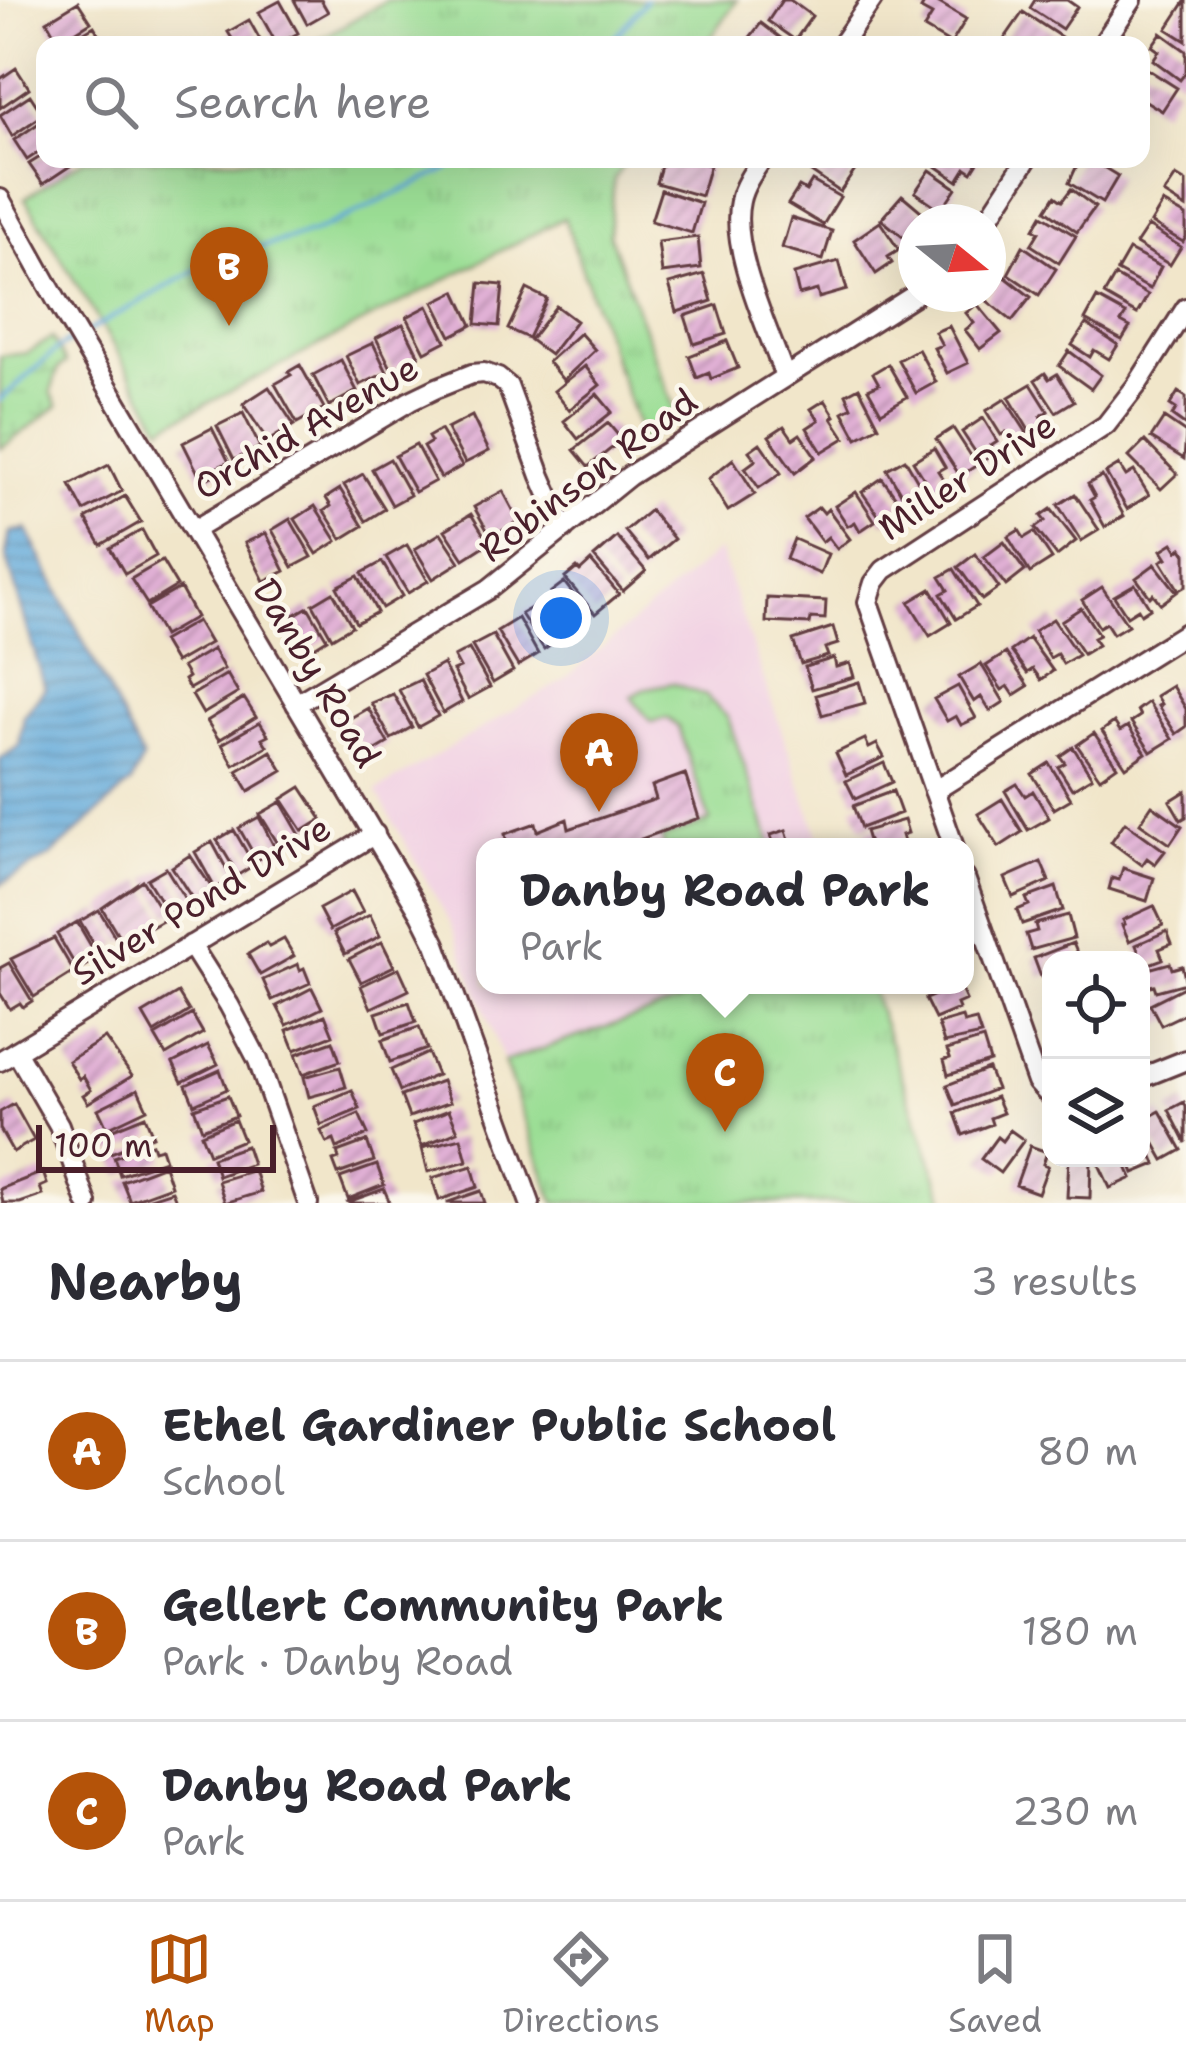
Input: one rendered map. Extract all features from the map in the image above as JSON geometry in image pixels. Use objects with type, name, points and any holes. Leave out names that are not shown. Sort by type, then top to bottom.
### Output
[{"type":"street","points":[[847,36],[872,0]]},
{"type":"street","points":[[1108,36],[1132,0]]},
{"type":"street","points":[[757,168],[739,205],[738,226],[746,266],[785,377]]},
{"type":"street","points":[[998,204],[1022,168]]},
{"type":"street","name":"Danby Road","points":[[0,200],[436,944],[530,1203]]},
{"type":"street","name":"Robinson Road","points":[[296,704],[490,590],[629,476],[898,305]]},
{"type":"street","name":"Miller Drive","points":[[951,838],[868,602],[874,584],[884,570],[1106,424],[1186,308]]},
{"type":"street","name":"Orchid Avenue","points":[[194,530],[410,401],[454,381],[484,374],[508,386],[564,529]]},
{"type":"street","points":[[934,791],[1186,633]]},
{"type":"street","name":"Silver Pond Drive","points":[[8,1056],[375,834]]},
{"type":"street","points":[[974,904],[1042,1087]]},
{"type":"street","points":[[191,945],[258,1060],[308,1203]]},
{"type":"street","points":[[8,1056],[59,1125],[88,1203]]},
{"type":"street","points":[[1150,1074],[1186,1060]]},
{"type":"shaded area","points":[[719,550],[819,838],[476,838],[476,989],[451,924],[376,791],[562,681]]},
{"type":"shaded area","points":[[478,994],[704,994],[504,1062]]},
{"type":"green space","points":[[387,0],[737,0],[712,36],[325,36]]},
{"type":"green space","points":[[70,168],[622,168],[614,179],[609,234],[678,419],[643,441],[564,218],[162,427],[25,198]]},
{"type":"green space","points":[[52,338],[66,363],[58,369],[51,392],[58,406],[0,449],[0,356],[27,353]]},
{"type":"green space","points":[[673,683],[706,696],[728,718],[769,838],[662,838],[710,821],[678,727],[667,718],[651,722],[631,697]]},
{"type":"green space","points":[[704,994],[873,994],[946,1203],[555,1203],[504,1062]]},
{"type":"water","points":[[27,529],[143,759],[131,783],[51,856],[0,885],[0,759],[19,746],[24,716],[45,688],[6,556],[10,532]]},
{"type":"building","points":[[294,0],[321,0],[328,12],[307,24]]},
{"type":"building","points":[[782,0],[790,0],[812,16],[798,36],[789,36],[768,21]]},
{"type":"building","points":[[926,0],[934,0],[966,19],[956,36],[938,36],[924,28],[932,15],[921,9]]},
{"type":"building","points":[[1035,0],[1067,0],[1077,7],[1062,29],[1030,8]]},
{"type":"building","points":[[1186,0],[1186,41],[1167,29]]},
{"type":"building","points":[[280,1],[298,33],[272,36],[259,12]]},
{"type":"building","points":[[78,2],[91,22],[69,36],[56,36],[47,21]]},
{"type":"building","points":[[1023,12],[1059,36],[1006,36]]},
{"type":"building","points":[[249,20],[258,36],[230,36],[228,32]]},
{"type":"building","points":[[761,23],[778,36],[751,36]]},
{"type":"building","points":[[94,26],[100,36],[78,36]]},
{"type":"building","points":[[1161,33],[1186,51],[1186,72],[1180,80],[1153,60],[1159,51],[1152,46]]},
{"type":"building","points":[[16,68],[29,88],[0,108],[0,79]]},
{"type":"building","points":[[1150,71],[1177,88],[1162,111],[1150,104]]},
{"type":"building","points":[[30,95],[36,104],[36,120],[12,136],[0,115]]},
{"type":"building","points":[[36,125],[36,154],[27,160],[14,140]]},
{"type":"building","points":[[36,160],[36,168],[67,168],[43,184],[29,164]]},
{"type":"building","points":[[660,168],[709,168],[701,196],[656,183]]},
{"type":"building","points":[[814,168],[857,168],[840,192],[811,172]]},
{"type":"building","points":[[939,168],[966,168],[958,181]]},
{"type":"building","points":[[1076,168],[1105,168],[1118,176],[1102,203],[1069,183]]},
{"type":"building","points":[[930,170],[956,188],[945,204],[932,204],[915,192]]},
{"type":"building","points":[[1176,176],[1186,182],[1186,208],[1164,194]]},
{"type":"building","points":[[812,181],[840,197],[823,225],[788,204],[799,187],[806,191]]},
{"type":"building","points":[[1071,189],[1095,207],[1077,232],[1046,210],[1055,196],[1062,201]]},
{"type":"building","points":[[661,190],[701,203],[692,233],[651,221]]},
{"type":"building","points":[[902,195],[913,204],[898,204],[898,233],[881,219]]},
{"type":"building","points":[[1163,203],[1186,216],[1183,242],[1151,223]]},
{"type":"building","points":[[1042,215],[1076,236],[1059,263],[1031,245]]},
{"type":"building","points":[[791,218],[832,231],[823,260],[782,248]]},
{"type":"building","points":[[880,222],[898,251],[888,257],[892,263],[876,274],[854,240]]},
{"type":"building","points":[[1148,226],[1181,247],[1170,265],[1136,244]]},
{"type":"building","points":[[698,237],[701,268],[662,273],[658,242]]},
{"type":"building","points":[[1023,246],[1056,269],[1039,295],[1008,274]]},
{"type":"building","points":[[1129,250],[1161,267],[1150,289],[1117,271]]},
{"type":"building","points":[[839,261],[847,290],[819,298],[817,290],[799,295],[794,274]]},
{"type":"building","points":[[704,274],[712,301],[677,312],[669,284]]},
{"type":"building","points":[[1115,276],[1148,295],[1137,314],[1104,295]]},
{"type":"building","points":[[1006,278],[1031,297],[1012,321],[1001,312],[1006,312]]},
{"type":"building","points":[[480,283],[503,285],[499,326],[476,324]]},
{"type":"building","points":[[527,289],[547,299],[528,338],[508,329]]},
{"type":"building","points":[[456,291],[472,325],[451,336],[434,302]]},
{"type":"building","points":[[1097,298],[1126,314],[1121,322],[1130,327],[1122,340],[1085,320]]},
{"type":"building","points":[[717,305],[726,334],[694,344],[685,316]]},
{"type":"building","points":[[428,306],[446,341],[425,352],[407,317]]},
{"type":"building","points":[[556,306],[576,321],[550,355],[530,340]]},
{"type":"building","points":[[984,312],[1001,333],[980,349],[965,330],[974,323],[966,313]]},
{"type":"building","points":[[403,324],[419,356],[392,370],[376,338]]},
{"type":"building","points":[[1086,324],[1118,345],[1109,359],[1094,350],[1090,357],[1072,345]]},
{"type":"building","points":[[949,326],[968,363],[947,373],[934,348],[942,345],[935,332]]},
{"type":"building","points":[[580,333],[595,350],[563,380],[548,362]]},
{"type":"building","points":[[727,341],[738,368],[711,379],[709,373],[697,378],[689,356]]},
{"type":"building","points":[[373,343],[387,372],[360,385],[346,356]]},
{"type":"building","points":[[918,349],[936,382],[916,393],[898,360]]},
{"type":"building","points":[[1069,351],[1101,375],[1091,389],[1059,366]]},
{"type":"building","points":[[341,360],[357,391],[329,406],[313,375]]},
{"type":"building","points":[[888,364],[907,397],[881,412],[868,389],[879,384],[873,373]]},
{"type":"building","points":[[300,365],[324,408],[297,423],[275,384]]},
{"type":"building","points":[[585,366],[600,385],[569,410],[554,391]]},
{"type":"building","points":[[1045,373],[1049,379],[1057,374],[1074,401],[1056,412],[1035,380]]},
{"type":"building","points":[[1031,384],[1048,411],[1041,416],[1045,423],[1030,432],[1009,397]]},
{"type":"building","points":[[269,387],[294,425],[268,441],[243,404]]},
{"type":"building","points":[[859,387],[879,426],[857,438],[843,412],[852,407],[846,394]]},
{"type":"building","points":[[1178,392],[1186,397],[1186,426],[1172,416],[1176,409],[1170,405]]},
{"type":"building","points":[[597,394],[612,412],[578,439],[564,421]]},
{"type":"building","points":[[1005,399],[1027,433],[1012,443],[986,411]]},
{"type":"building","points":[[825,400],[845,438],[822,452],[807,428],[819,420],[811,409]]},
{"type":"building","points":[[243,413],[260,447],[234,460],[217,426]]},
{"type":"building","points":[[472,416],[489,451],[465,463],[447,429]]},
{"type":"building","points":[[983,418],[997,441],[991,445],[996,453],[982,462],[962,432]]},
{"type":"building","points":[[1164,418],[1186,433],[1184,459],[1151,438]]},
{"type":"building","points":[[608,423],[622,440],[588,467],[574,450]]},
{"type":"building","points":[[784,426],[793,439],[800,434],[816,457],[795,473],[769,436]]},
{"type":"building","points":[[212,428],[229,462],[202,481],[183,443]]},
{"type":"building","points":[[953,428],[977,465],[960,476],[936,439]]},
{"type":"building","points":[[440,430],[462,466],[441,478],[423,447]]},
{"type":"building","points":[[1145,441],[1177,474],[1161,489],[1129,457]]},
{"type":"building","points":[[760,443],[781,473],[759,488],[745,468],[756,460],[749,451]]},
{"type":"building","points":[[416,445],[435,481],[415,492],[395,456]]},
{"type":"building","points":[[934,448],[945,467],[938,471],[947,485],[933,493],[913,461]]},
{"type":"building","points":[[390,459],[410,495],[392,505],[372,469]]},
{"type":"building","points":[[733,459],[755,494],[728,511],[708,479]]},
{"type":"building","points":[[905,459],[927,497],[909,507],[887,469]]},
{"type":"building","points":[[109,465],[122,491],[84,511],[70,485]]},
{"type":"building","points":[[1119,465],[1126,476],[1134,471],[1149,495],[1127,509],[1106,473]]},
{"type":"building","points":[[363,474],[385,509],[366,521],[344,485]]},
{"type":"building","points":[[1102,476],[1124,516],[1105,527],[1090,500],[1095,497],[1088,484]]},
{"type":"building","points":[[882,478],[901,504],[884,523],[862,492]]},
{"type":"building","points":[[340,489],[363,526],[342,539],[324,511],[331,506],[326,498]]},
{"type":"building","points":[[503,491],[519,521],[491,537],[474,507]]},
{"type":"building","points":[[856,492],[875,521],[860,531],[855,522],[848,526],[835,506]]},
{"type":"building","points":[[1075,494],[1099,530],[1081,541],[1058,505]]},
{"type":"building","points":[[125,496],[141,522],[101,545],[86,519]]},
{"type":"building","points":[[315,506],[337,541],[317,554],[295,519]]},
{"type":"building","points":[[819,507],[824,513],[828,509],[850,539],[837,549],[828,537],[822,542],[804,518]]},
{"type":"building","points":[[1051,509],[1076,541],[1057,556],[1035,528]]},
{"type":"building","points":[[650,510],[674,539],[649,560],[625,531]]},
{"type":"building","points":[[471,514],[489,543],[464,559],[445,530]]},
{"type":"building","points":[[290,519],[312,557],[293,567],[272,530]]},
{"type":"building","points":[[142,530],[156,556],[125,574],[110,548]]},
{"type":"building","points":[[1019,530],[1024,538],[1034,532],[1052,559],[1030,573],[1008,537]]},
{"type":"building","points":[[266,533],[285,571],[264,581],[245,543]]},
{"type":"building","points":[[441,533],[460,562],[433,579],[415,549]]},
{"type":"building","points":[[617,537],[646,571],[623,591],[594,557]]},
{"type":"building","points":[[794,539],[828,554],[820,574],[786,559]]},
{"type":"building","points":[[1004,542],[1025,571],[1006,586],[984,557]]},
{"type":"building","points":[[1173,543],[1186,554],[1186,586],[1179,590],[1161,561],[1167,558],[1162,550]]},
{"type":"building","points":[[407,545],[428,581],[408,593],[386,557]]},
{"type":"building","points":[[975,554],[999,588],[982,600],[958,567]]},
{"type":"building","points":[[162,561],[177,586],[147,604],[131,579]]},
{"type":"building","points":[[591,561],[619,594],[595,614],[565,578]]},
{"type":"building","points":[[382,562],[402,596],[382,608],[362,573]]},
{"type":"building","points":[[1155,564],[1177,592],[1161,604],[1136,578]]},
{"type":"building","points":[[954,569],[977,606],[956,619],[941,594],[948,590],[940,577]]},
{"type":"building","points":[[358,576],[377,612],[356,623],[337,587]]},
{"type":"building","points":[[564,582],[590,616],[570,632],[551,608],[555,606],[551,592]]},
{"type":"building","points":[[1135,584],[1150,608],[1127,616],[1114,596]]},
{"type":"building","points":[[1102,587],[1128,625],[1113,634],[1106,623],[1099,627],[1082,600]]},
{"type":"building","points":[[180,588],[196,617],[163,636],[147,607]]},
{"type":"building","points":[[931,589],[951,623],[930,636],[909,602]]},
{"type":"building","points":[[333,592],[352,626],[332,638],[313,604]]},
{"type":"building","points":[[767,598],[826,601],[825,619],[811,618],[810,624],[766,622]]},
{"type":"building","points":[[541,602],[563,636],[544,649],[521,614]]},
{"type":"building","points":[[308,607],[327,639],[308,651],[289,618]]},
{"type":"building","points":[[1081,608],[1099,635],[1093,638],[1098,645],[1083,654],[1061,621]]},
{"type":"building","points":[[518,618],[538,654],[518,666],[497,631]]},
{"type":"building","points":[[1053,619],[1078,655],[1063,664],[1057,654],[1050,658],[1034,631]]},
{"type":"building","points":[[197,621],[210,643],[175,663],[162,641]]},
{"type":"building","points":[[833,627],[838,644],[825,648],[828,656],[801,664],[793,640]]},
{"type":"building","points":[[493,635],[513,671],[493,683],[472,646]]},
{"type":"building","points":[[1029,638],[1053,671],[1041,680],[1033,669],[1027,673],[1011,651]]},
{"type":"building","points":[[213,649],[224,669],[189,689],[182,667]]},
{"type":"building","points":[[469,649],[490,687],[468,699],[453,671],[460,668],[454,657]]},
{"type":"building","points":[[1006,653],[1028,686],[1014,695],[1008,686],[1002,690],[986,666]]},
{"type":"building","points":[[834,658],[836,667],[850,663],[854,677],[812,689],[805,667]]},
{"type":"building","points":[[443,664],[462,702],[443,713],[423,675]]},
{"type":"building","points":[[981,664],[1004,702],[990,711],[981,697],[974,702],[959,677]]},
{"type":"building","points":[[227,674],[238,693],[203,714],[192,695]]},
{"type":"building","points":[[420,680],[438,716],[418,727],[399,690]]},
{"type":"building","points":[[859,682],[865,703],[822,715],[816,695]]},
{"type":"building","points":[[958,686],[976,718],[961,725],[956,716],[947,721],[934,699]]},
{"type":"building","points":[[1172,686],[1186,709],[1186,727],[1176,734],[1156,696]]},
{"type":"building","points":[[393,694],[412,727],[391,739],[371,703]]},
{"type":"building","points":[[244,698],[256,717],[219,740],[207,721]]},
{"type":"building","points":[[1148,702],[1172,739],[1151,752],[1131,722]]},
{"type":"building","points":[[368,708],[388,743],[366,756],[347,720]]},
{"type":"building","points":[[260,722],[268,735],[262,738],[267,746],[234,765],[222,744]]},
{"type":"building","points":[[1114,722],[1120,731],[1128,726],[1146,753],[1126,767],[1102,731]]},
{"type":"building","points":[[1094,733],[1117,766],[1100,778],[1077,745]]},
{"type":"building","points":[[865,739],[869,748],[877,744],[884,757],[846,775],[836,753]]},
{"type":"building","points":[[1073,747],[1092,777],[1072,789],[1058,767],[1065,763],[1060,756]]},
{"type":"building","points":[[271,751],[283,771],[249,791],[237,771]]},
{"type":"building","points":[[884,763],[892,782],[855,799],[846,781]]},
{"type":"building","points":[[1049,763],[1071,799],[1054,809],[1032,774]]},
{"type":"building","points":[[685,774],[699,818],[644,838],[506,838],[505,834],[536,823],[538,831],[567,819],[569,829],[656,799],[652,786]]},
{"type":"building","points":[[1017,784],[1025,796],[1033,791],[1049,818],[1028,830],[1005,791]]},
{"type":"building","points":[[301,787],[322,819],[303,831],[282,799]]},
{"type":"building","points":[[893,791],[901,813],[861,828],[853,806]]},
{"type":"building","points":[[1186,791],[1186,817],[1181,820],[1170,801]]},
{"type":"building","points":[[1002,799],[1022,832],[999,847],[978,814]]},
{"type":"building","points":[[281,802],[300,835],[280,847],[260,814]]},
{"type":"building","points":[[1152,805],[1182,826],[1170,844],[1140,823]]},
{"type":"building","points":[[259,817],[276,850],[257,860],[239,828]]},
{"type":"building","points":[[904,820],[908,833],[903,838],[867,838],[865,831]]},
{"type":"building","points":[[1125,822],[1165,851],[1155,864],[1147,858],[1142,865],[1111,842]]},
{"type":"building","points":[[234,830],[254,865],[238,875],[217,840]]},
{"type":"building","points":[[786,830],[788,838],[772,838]]},
{"type":"building","points":[[212,842],[232,879],[215,888],[195,852]]},
{"type":"building","points":[[190,855],[214,891],[202,898],[206,904],[199,909],[172,867]]},
{"type":"building","points":[[1041,862],[1049,881],[1013,897],[1005,878]]},
{"type":"building","points":[[166,868],[188,904],[169,915],[147,879]]},
{"type":"building","points":[[1123,868],[1154,878],[1147,901],[1109,889],[1112,878],[1119,880]]},
{"type":"building","points":[[142,880],[166,919],[123,943],[102,908]]},
{"type":"building","points":[[1056,887],[1063,910],[1022,924],[1017,910],[1029,905],[1026,898]]},
{"type":"building","points":[[352,891],[363,912],[330,930],[319,909]]},
{"type":"building","points":[[1154,906],[1163,925],[1129,941],[1123,920]]},
{"type":"building","points":[[99,910],[120,945],[101,956],[80,921]]},
{"type":"building","points":[[370,915],[380,936],[345,954],[334,933]]},
{"type":"building","points":[[1068,915],[1074,938],[1031,950],[1026,934],[1037,931],[1035,924]]},
{"type":"building","points":[[77,922],[98,958],[78,970],[57,934]]},
{"type":"building","points":[[1167,931],[1172,944],[1159,949],[1163,959],[1150,964],[1150,951],[1138,951],[1136,945]]},
{"type":"building","points":[[54,938],[74,972],[34,997],[11,959]]},
{"type":"building","points":[[284,939],[294,956],[260,975],[248,954]]},
{"type":"building","points":[[382,942],[394,966],[361,982],[349,959]]},
{"type":"building","points":[[1073,943],[1076,951],[1052,951]]},
{"type":"building","points":[[1042,955],[1042,977],[1041,977],[1034,958]]},
{"type":"building","points":[[9,963],[32,1001],[23,1007],[20,1003],[10,1009],[0,993],[0,968]]},
{"type":"building","points":[[1170,963],[1172,969],[1182,966],[1186,983],[1156,991],[1150,986],[1150,969]]},
{"type":"building","points":[[298,964],[310,983],[272,1000],[263,980]]},
{"type":"building","points":[[399,968],[409,990],[371,1008],[361,986]]},
{"type":"building","points":[[1186,986],[1186,1013],[1161,1025],[1150,1004]]},
{"type":"building","points":[[312,988],[322,1008],[287,1025],[277,1006]]},
{"type":"building","points":[[178,993],[189,1011],[154,1033],[143,1014]]},
{"type":"building","points":[[963,994],[966,1000],[957,1004],[959,1009],[935,1019],[925,999]]},
{"type":"building","points":[[409,1002],[416,1022],[383,1033],[376,1013]]},
{"type":"building","points":[[192,1014],[203,1033],[166,1055],[155,1036]]},
{"type":"building","points":[[325,1015],[333,1035],[295,1050],[287,1030]]},
{"type":"building","points":[[962,1017],[964,1023],[976,1020],[981,1035],[944,1043],[938,1024]]},
{"type":"building","points":[[419,1027],[427,1049],[390,1062],[382,1040]]},
{"type":"building","points":[[105,1038],[132,1076],[88,1103],[83,1095],[91,1090],[68,1061]]},
{"type":"building","points":[[983,1039],[990,1062],[948,1075],[947,1050]]},
{"type":"building","points":[[333,1041],[340,1061],[303,1074],[296,1054]]},
{"type":"building","points":[[208,1045],[218,1064],[182,1082],[173,1063]]},
{"type":"building","points":[[428,1053],[437,1075],[400,1091],[391,1070]]},
{"type":"building","points":[[340,1067],[346,1087],[309,1097],[304,1077]]},
{"type":"building","points":[[988,1069],[996,1089],[955,1105],[947,1085]]},
{"type":"building","points":[[220,1070],[227,1089],[194,1104],[186,1085]]},
{"type":"building","points":[[442,1081],[450,1102],[409,1117],[401,1096]]},
{"type":"building","points":[[138,1089],[147,1109],[107,1128],[98,1109]]},
{"type":"building","points":[[352,1090],[360,1109],[321,1125],[314,1106]]},
{"type":"building","points":[[228,1096],[236,1116],[202,1129],[194,1108]]},
{"type":"building","points":[[996,1097],[1003,1113],[990,1118],[992,1124],[963,1135],[955,1113]]},
{"type":"building","points":[[1184,1102],[1186,1107],[1186,1143],[1169,1110]]},
{"type":"building","points":[[14,1104],[34,1140],[13,1152],[0,1129],[0,1112]]},
{"type":"building","points":[[449,1110],[458,1131],[422,1146],[413,1124]]},
{"type":"building","points":[[1160,1111],[1182,1150],[1164,1160],[1150,1135],[1150,1117]]},
{"type":"building","points":[[359,1114],[368,1134],[337,1148],[334,1140],[327,1143],[321,1131]]},
{"type":"building","points":[[145,1116],[153,1136],[111,1153],[103,1133]]},
{"type":"building","points":[[235,1120],[243,1140],[209,1154],[201,1134]]},
{"type":"building","points":[[1010,1130],[1024,1140],[1000,1173],[981,1159],[997,1137],[1002,1141]]},
{"type":"building","points":[[461,1138],[467,1161],[428,1172],[422,1148]]},
{"type":"building","points":[[367,1141],[374,1161],[338,1174],[333,1161],[339,1159],[337,1152]]},
{"type":"building","points":[[152,1144],[154,1150],[161,1148],[165,1160],[120,1175],[114,1157]]},
{"type":"building","points":[[246,1146],[252,1164],[218,1176],[212,1158]]},
{"type":"building","points":[[1030,1146],[1042,1150],[1042,1167],[1048,1167],[1038,1193],[1016,1185]]},
{"type":"building","points":[[164,1165],[171,1186],[130,1201],[122,1181]]},
{"type":"building","points":[[377,1165],[384,1185],[348,1199],[340,1178]]},
{"type":"building","points":[[472,1166],[478,1187],[439,1200],[432,1178]]},
{"type":"building","points":[[1069,1167],[1091,1167],[1090,1198],[1067,1197]]},
{"type":"building","points":[[1100,1167],[1127,1167],[1132,1178],[1110,1188]]},
{"type":"building","points":[[254,1170],[261,1192],[225,1203],[218,1181]]},
{"type":"building","points":[[43,1172],[47,1184],[40,1187],[43,1195],[3,1203],[0,1189]]},
{"type":"building","points":[[384,1189],[390,1203],[348,1202]]},
{"type":"building","points":[[172,1191],[177,1203],[138,1202]]},
{"type":"building","points":[[481,1191],[485,1203],[448,1203],[448,1202]]},
{"type":"waterway","points":[[616,36],[646,0]]},
{"type":"waterway","points":[[83,334],[212,261],[315,232],[449,168]]},
{"type":"waterway","points":[[0,400],[73,339]]},
{"type":"place","name":"Gellert Community Park","points":[[229,326]]},
{"type":"place","name":"Ethel Gardiner Public School","points":[[599,812]]},
{"type":"place","name":"Danby Road Park","points":[[725,1132]]}]
